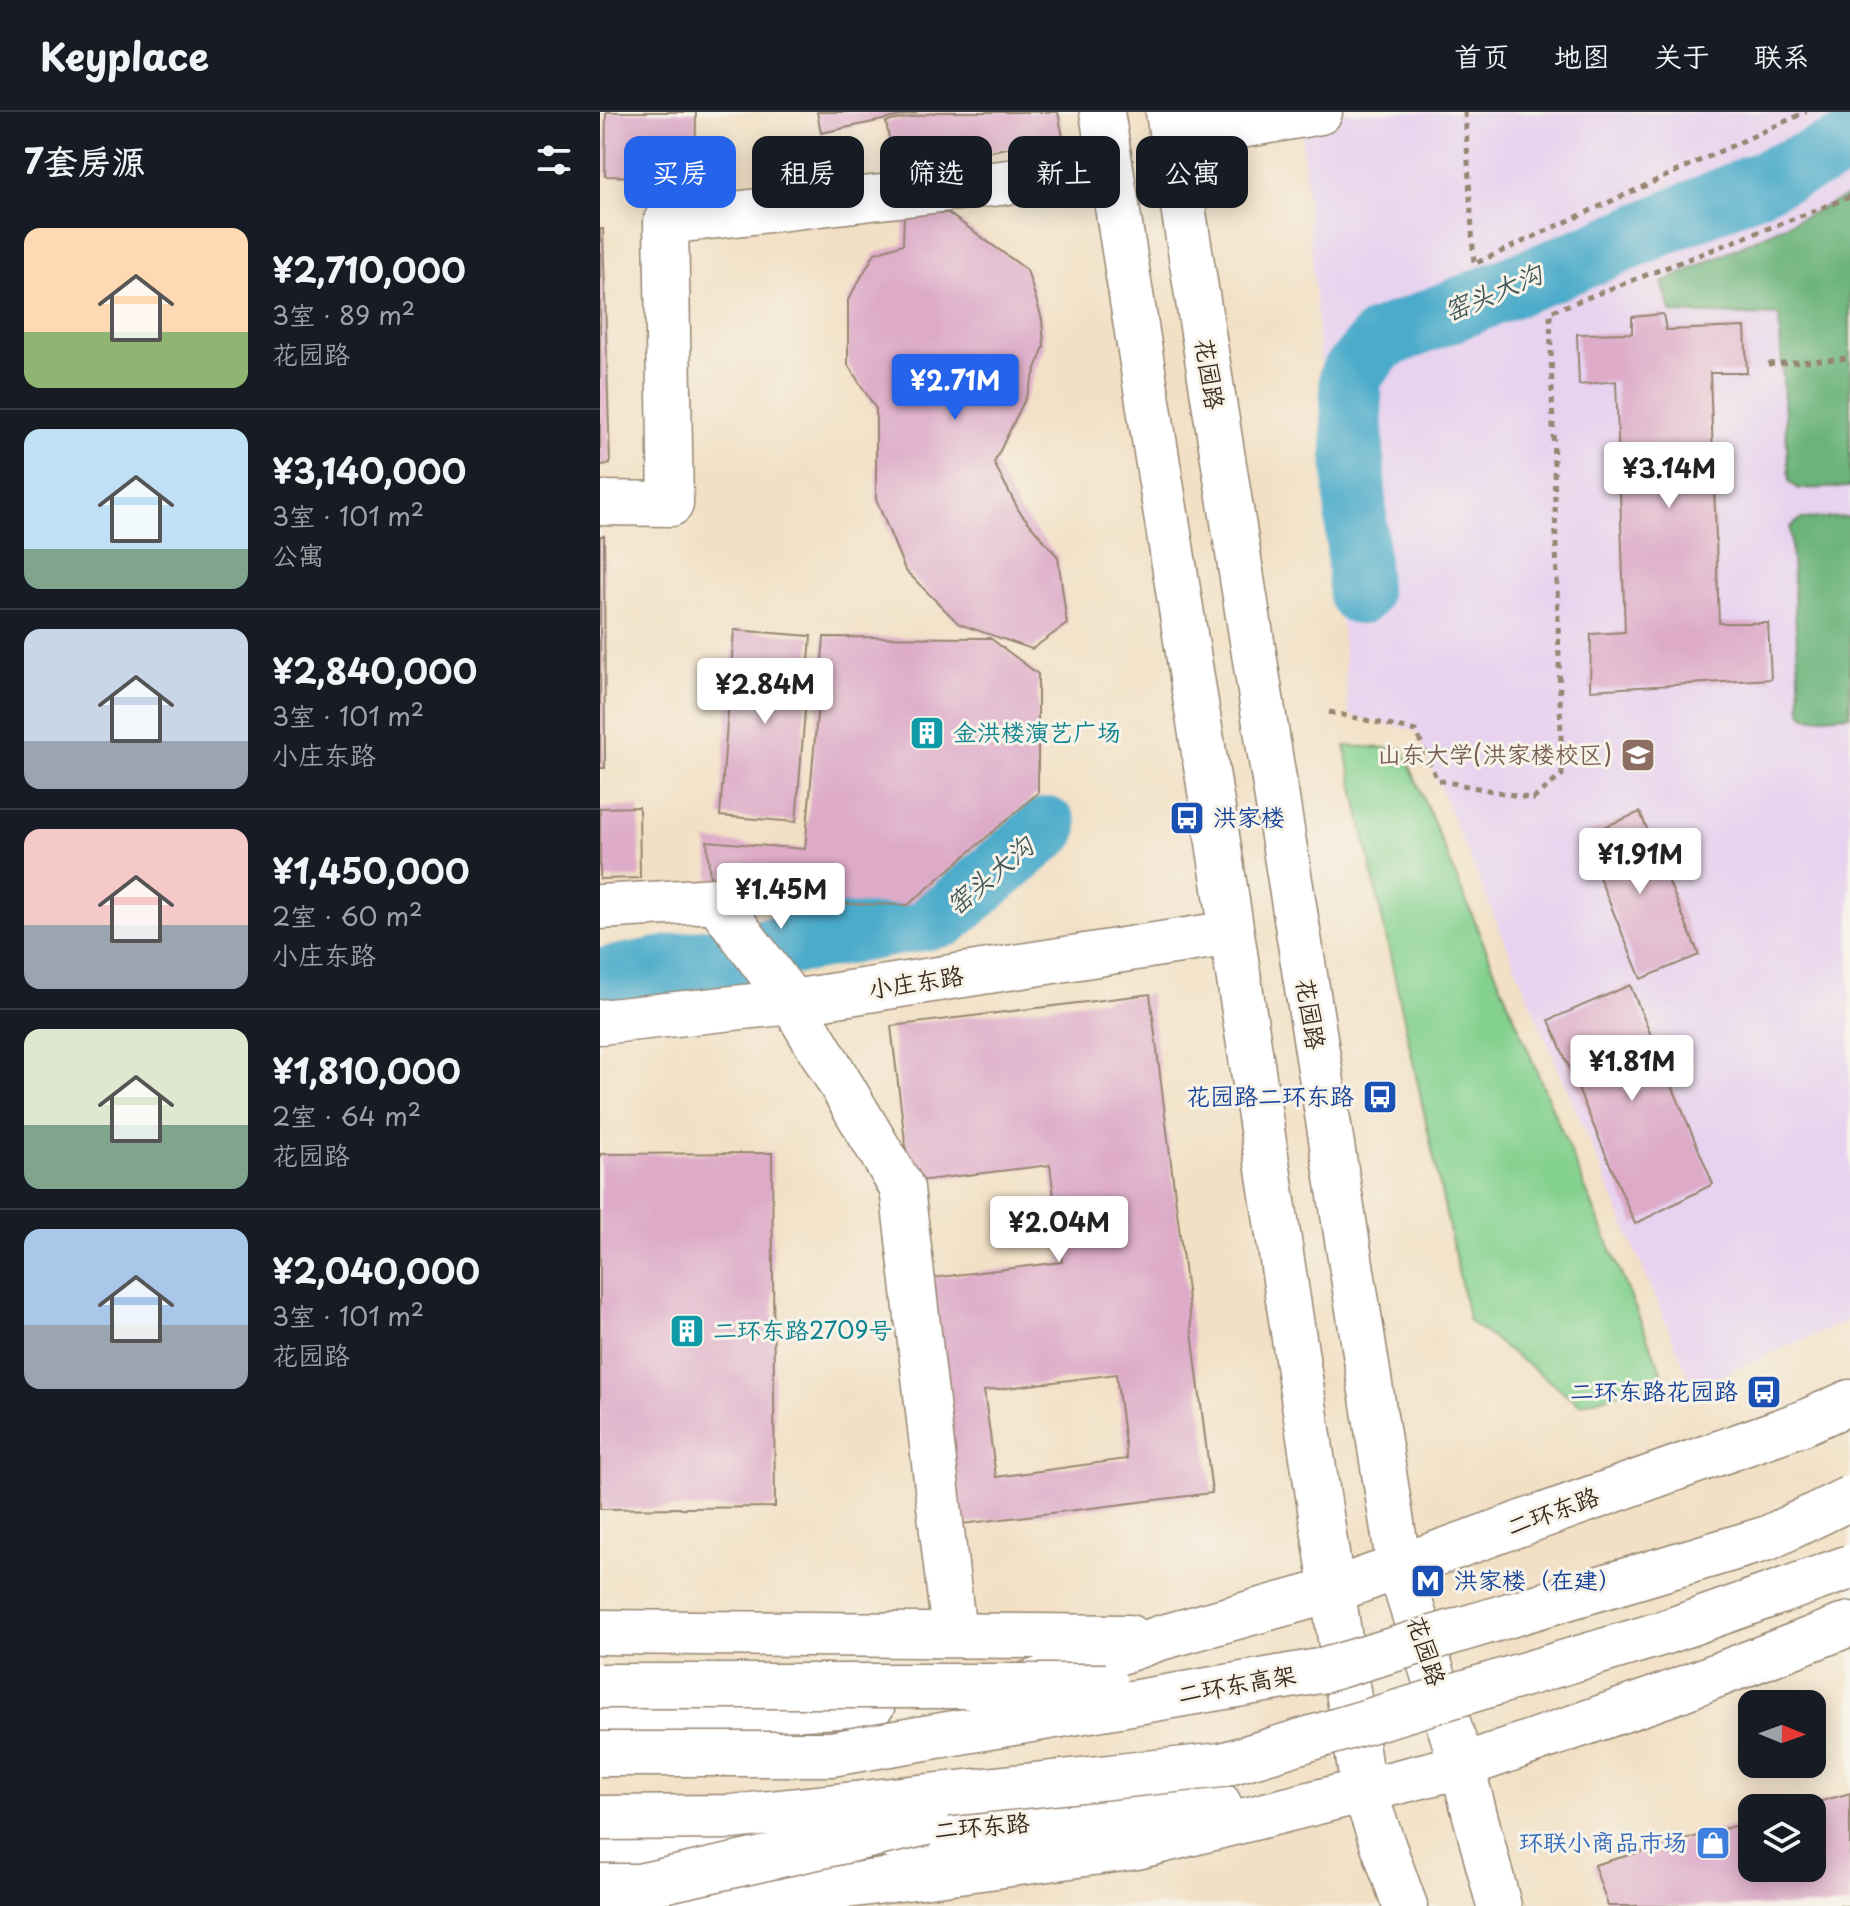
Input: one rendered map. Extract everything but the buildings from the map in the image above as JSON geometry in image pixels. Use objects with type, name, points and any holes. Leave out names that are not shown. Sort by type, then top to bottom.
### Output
[{"type":"main road","points":[[1102,112],[1106,136]]},
{"type":"main road","points":[[1170,125],[1320,112]]},
{"type":"main road","name":"花园路","points":[[1170,125],[1399,1567],[1462,1766],[1499,1906]]},
{"type":"main road","points":[[600,503],[671,504],[666,222],[1008,182]]},
{"type":"main road","points":[[1117,208],[1363,1789],[1405,1906]]},
{"type":"main road","points":[[600,907],[716,900],[792,1002],[902,1188],[954,1634]]},
{"type":"main road","name":"小庄东路","points":[[600,1022],[792,1002],[1231,933]]},
{"type":"main road","points":[[1277,1227],[1342,1216]]},
{"type":"main road","name":"二环东路","points":[[600,1720],[996,1696],[1160,1638],[1334,1590],[1803,1423],[1850,1402]]},
{"type":"main road","name":"二环东高架","points":[[600,1754],[831,1754],[1325,1670],[1768,1538],[1850,1498]]},
{"type":"main road","points":[[600,1818],[732,1817],[1222,1765],[1663,1633],[1850,1567]]},
{"type":"main road","name":"二环东路","points":[[610,1906],[839,1887],[1137,1847],[1462,1766],[1666,1695],[1850,1624]]},
{"type":"main road","name":"二环东路","points":[[600,1632],[1160,1638]]},
{"type":"main road","points":[[600,1686],[1228,1687]]},
{"type":"main road","points":[[600,1886],[639,1886],[921,1825],[1010,1789]]},
{"type":"main road","name":"二环东路","points":[[600,1856],[662,1856],[1363,1789]]},
{"type":"path","points":[[1465,112],[1474,264],[1806,112]]},
{"type":"path","points":[[1329,712],[1416,731],[1437,780],[1533,799],[1562,775],[1550,312],[1850,197]]},
{"type":"path","points":[[1768,364],[1850,358]]},
{"type":"shaded area","name":"山东大学(洪家楼校区)","points":[[1300,112],[1850,112],[1850,1320],[1693,1387],[1416,731],[1349,715]]},
{"type":"green space","points":[[1850,195],[1850,487],[1798,489],[1789,481],[1779,316],[1672,313],[1662,283]]},
{"type":"green space","points":[[1850,517],[1850,715],[1809,718],[1801,711],[1790,527],[1801,519]]},
{"type":"green space","points":[[1345,746],[1403,749],[1665,1380],[1580,1404],[1469,1321]]},
{"type":"waterway","name":"窑头大沟","points":[[1359,594],[1350,376],[1380,340],[1603,250],[1850,144]]},
{"type":"waterway","name":"窑头大沟","points":[[600,979],[944,916],[1047,828]]},
{"type":"place","name":"金洪楼演艺广场","points":[[927,733]]},
{"type":"place","name":"山东大学(洪家楼校区)","points":[[1638,755]]},
{"type":"place","name":"洪家楼","points":[[1187,818]]},
{"type":"place","name":"花园路二环东路","points":[[1380,1097]]},
{"type":"place","name":"二环东路2709号","points":[[687,1331]]},
{"type":"place","name":"二环东路花园路","points":[[1764,1392]]},
{"type":"place","name":"洪家楼（在建）","points":[[1428,1581]]},
{"type":"place","name":"环联小商品市场","points":[[1713,1843]]}]
